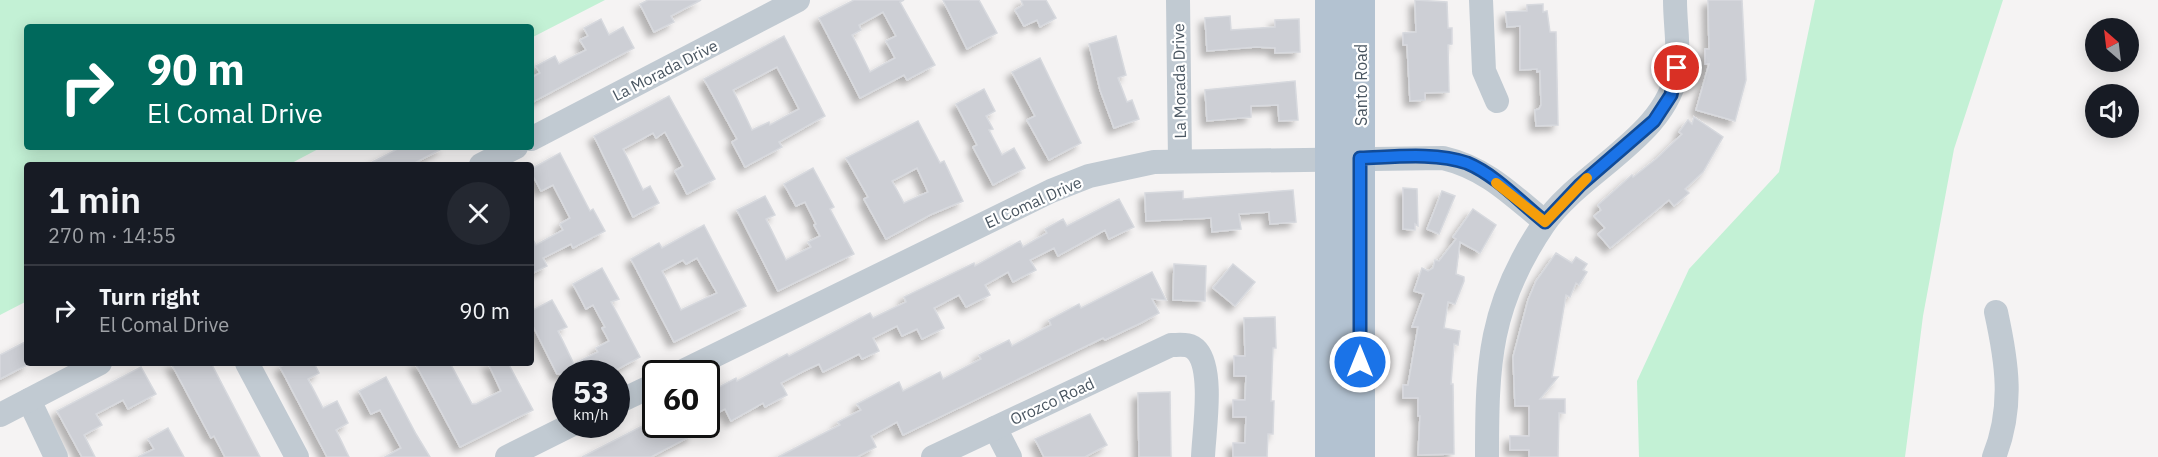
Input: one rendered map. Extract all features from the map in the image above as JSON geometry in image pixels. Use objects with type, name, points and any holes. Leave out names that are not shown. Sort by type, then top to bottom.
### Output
[{"type":"main road","name":"Santo Road","points":[[1330,0],[1330,457]]},
{"type":"main road","name":"Santo Road","points":[[1360,0],[1360,457]]},
{"type":"street","name":"La Morada Drive","points":[[1178,0],[1180,161]]},
{"type":"street","points":[[1481,0],[1484,71],[1497,101]]},
{"type":"street","points":[[1487,457],[1487,389],[1495,326],[1509,282],[1545,222],[1580,185],[1654,121],[1671,95],[1677,68],[1675,0]]},
{"type":"street","name":"La Morada Drive","points":[[534,137],[788,2]]},
{"type":"street","points":[[487,162],[510,150]]},
{"type":"street","name":"El Comal Drive","points":[[706,360],[1051,191],[1089,177],[1154,162],[1443,158],[1467,164],[1485,174],[1545,222]]},
{"type":"street","points":[[1994,457],[2006,412],[2007,365],[1996,312]]},
{"type":"street","name":"Orozco Road","points":[[933,457],[1171,345],[1185,344],[1197,351],[1206,369],[1203,457]]},
{"type":"street","points":[[0,415],[94,366]]},
{"type":"street","points":[[249,366],[297,457]]},
{"type":"street","points":[[29,400],[56,457]]},
{"type":"street","points":[[995,428],[1010,457]]},
{"type":"street","points":[[507,457],[552,434]]},
{"type":"green space","points":[[0,0],[605,0],[534,36],[534,24],[24,24],[24,150],[316,150],[294,162],[24,162],[24,303],[0,315]]},
{"type":"green space","points":[[1815,0],[2003,0],[1954,149],[1923,316],[1905,457],[1639,457],[1637,381],[1689,269],[1779,172]]},
{"type":"building","points":[[648,0],[701,0],[671,16],[674,22],[654,32],[640,4]]},
{"type":"building","points":[[854,0],[904,0],[900,2],[935,65],[907,80],[904,75],[860,98],[819,18]],"holes":[[[883,12],[896,36],[886,41],[895,58],[870,72],[852,35],[861,30],[859,25]]]},
{"type":"building","points":[[943,0],[979,0],[997,33],[967,49]]},
{"type":"building","points":[[1021,0],[1046,0],[1056,18],[1040,27],[1037,20],[1024,26],[1015,10],[1023,5]]},
{"type":"building","points":[[1415,0],[1447,2],[1448,28],[1452,28],[1452,44],[1448,45],[1449,92],[1425,93],[1425,100],[1410,101],[1407,45],[1403,45],[1403,33],[1416,32]]},
{"type":"building","points":[[1708,0],[1742,0],[1746,80],[1735,121],[1696,110],[1709,64],[1705,64],[1705,49],[1709,49]]},
{"type":"building","points":[[1543,4],[1543,12],[1547,11],[1550,32],[1556,32],[1558,125],[1536,126],[1535,110],[1541,105],[1540,71],[1537,72],[1537,69],[1520,70],[1520,26],[1507,27],[1506,12],[1527,11],[1527,5]]},
{"type":"building","points":[[1230,16],[1231,30],[1275,27],[1275,20],[1299,19],[1300,52],[1275,53],[1275,48],[1256,47],[1207,51],[1205,18]]},
{"type":"building","points":[[601,19],[609,35],[623,27],[634,48],[534,101],[534,76],[540,73],[536,66],[555,56],[559,64],[586,50],[580,40],[588,36],[584,28]]},
{"type":"building","points":[[784,36],[825,116],[779,142],[782,147],[745,167],[732,142],[737,139],[704,79]],"holes":[[[777,67],[799,109],[770,125],[769,122],[752,130],[733,90]]]},
{"type":"building","points":[[1116,36],[1126,75],[1118,78],[1127,102],[1132,100],[1139,119],[1114,128],[1100,90],[1089,44]]},
{"type":"building","points":[[1040,58],[1081,143],[1049,160],[1027,120],[1035,116],[1012,72]]},
{"type":"building","points":[[1295,81],[1298,120],[1279,121],[1278,105],[1251,106],[1251,117],[1207,121],[1205,90]]},
{"type":"building","points":[[984,89],[995,111],[986,116],[993,129],[989,130],[1002,155],[1014,148],[1025,168],[993,185],[973,147],[977,145],[956,104]]},
{"type":"building","points":[[669,96],[715,179],[687,194],[675,171],[683,166],[665,132],[656,138],[653,133],[623,149],[643,190],[650,186],[659,203],[633,217],[594,136]]},
{"type":"building","points":[[1694,117],[1723,137],[1703,172],[1685,189],[1689,193],[1674,206],[1669,200],[1610,248],[1598,234],[1605,228],[1594,216],[1601,210],[1598,205],[1632,175],[1633,177],[1656,159],[1682,134],[1679,132],[1688,120],[1692,124]]},
{"type":"building","points":[[918,121],[940,163],[944,161],[963,201],[930,215],[886,239],[864,199],[868,197],[846,158]],"holes":[[[917,168],[928,192],[904,203],[892,181]]]},
{"type":"building","points":[[395,150],[439,150],[417,162],[373,162]]},
{"type":"building","points":[[560,153],[590,211],[593,209],[605,231],[573,248],[571,244],[543,258],[547,266],[534,272],[534,241],[536,245],[563,230],[560,224],[570,218],[553,185],[541,191],[534,178],[534,167]]},
{"type":"building","points":[[813,168],[834,207],[830,209],[854,254],[778,291],[737,210],[765,196],[775,215],[766,219],[786,260],[811,247],[808,242],[820,236],[814,225],[816,224],[805,202],[796,206],[784,184]]},
{"type":"building","points":[[1403,188],[1417,189],[1418,226],[1415,224],[1415,230],[1403,229]]},
{"type":"building","points":[[1293,190],[1296,222],[1270,224],[1269,212],[1239,214],[1241,229],[1212,232],[1211,218],[1146,221],[1145,193],[1183,191],[1183,199]]},
{"type":"building","points":[[1442,191],[1455,196],[1439,234],[1427,229]]},
{"type":"building","points":[[1119,199],[1134,227],[1109,239],[1105,230],[1058,256],[1054,248],[1030,260],[1036,270],[1013,282],[1008,272],[985,285],[990,295],[966,307],[959,295],[934,308],[944,328],[922,339],[917,329],[902,336],[897,326],[873,338],[879,351],[862,359],[859,354],[823,372],[819,364],[781,383],[787,395],[765,407],[763,403],[731,421],[725,409],[720,412],[720,387],[736,378],[737,381],[787,354],[789,356],[870,313],[873,318],[906,302],[904,297],[974,263],[975,266],[1020,241],[1023,247],[1047,233],[1045,229],[1063,219],[1067,226]]},
{"type":"building","points":[[1473,209],[1496,225],[1480,253],[1460,242],[1456,274],[1464,277],[1464,281],[1455,304],[1448,302],[1444,328],[1460,331],[1458,345],[1454,344],[1451,384],[1453,384],[1454,454],[1418,455],[1420,416],[1418,416],[1418,398],[1403,398],[1403,385],[1408,385],[1418,327],[1412,327],[1424,294],[1414,291],[1422,268],[1428,271],[1433,268],[1435,260],[1439,261],[1456,239],[1453,237]]},
{"type":"building","points":[[704,225],[746,306],[674,342],[631,259],[659,243],[662,248]],"holes":[[[697,258],[717,293],[681,310],[662,271],[683,260],[686,264]]]},
{"type":"building","points":[[1556,253],[1572,263],[1576,257],[1587,264],[1583,270],[1587,272],[1579,285],[1576,283],[1570,297],[1566,295],[1552,377],[1558,377],[1540,399],[1565,399],[1565,413],[1559,413],[1558,457],[1529,457],[1529,450],[1510,450],[1510,436],[1529,436],[1529,406],[1515,406],[1513,357],[1528,300],[1536,281]]},
{"type":"building","points":[[1174,264],[1206,266],[1205,301],[1173,300]]},
{"type":"building","points":[[1233,264],[1255,282],[1235,306],[1213,288]]},
{"type":"building","points":[[602,268],[619,299],[611,302],[640,357],[630,362],[630,360],[582,360],[598,352],[596,348],[609,341],[602,328],[605,327],[593,305],[586,309],[573,284]]},
{"type":"building","points":[[1152,272],[1166,300],[1152,299],[1159,313],[1141,323],[1105,340],[1103,338],[903,435],[897,422],[871,436],[876,447],[857,457],[778,457],[840,425],[838,422],[861,410],[857,404],[899,382],[903,391],[940,372],[943,379],[981,359],[979,355],[1009,340],[1012,346],[1051,325],[1049,320],[1079,304],[1081,308]]},
{"type":"building","points":[[552,300],[567,327],[558,331],[572,360],[552,360],[552,364],[534,328],[534,309]]},
{"type":"building","points":[[1275,317],[1276,348],[1273,348],[1271,401],[1274,401],[1273,434],[1268,434],[1267,457],[1233,457],[1233,443],[1245,443],[1246,417],[1233,417],[1233,400],[1245,400],[1246,376],[1234,376],[1234,356],[1245,356],[1244,318]]},
{"type":"building","points":[[24,343],[25,366],[0,379],[0,355]]},
{"type":"building","points":[[173,366],[213,366],[260,457],[225,457],[214,436],[211,438]]},
{"type":"building","points":[[316,366],[319,373],[308,379],[323,408],[337,401],[348,423],[336,430],[349,457],[327,457],[280,367]]},
{"type":"building","points":[[417,366],[452,366],[472,404],[476,404],[501,391],[489,366],[510,366],[533,410],[460,447]]},
{"type":"building","points":[[141,367],[156,394],[128,409],[123,400],[96,414],[102,425],[84,435],[95,457],[82,457],[57,411]]},
{"type":"building","points":[[386,377],[430,457],[385,457],[401,448],[380,410],[371,414],[359,391]]},
{"type":"building","points":[[1170,392],[1171,457],[1139,457],[1138,393]]},
{"type":"building","points":[[1090,414],[1107,445],[1085,457],[1044,457],[1035,439]]},
{"type":"building","points":[[642,426],[642,438],[687,438],[651,457],[582,457],[619,438],[630,438],[630,432]]},
{"type":"building","points":[[168,428],[184,457],[138,457],[154,449],[148,439]]},
{"type":"slow traffic","points":[[1496,183],[1545,222],[1587,178]]},
{"type":"route","points":[[1360,362],[1360,158],[1443,158],[1467,164],[1485,174],[1545,222],[1580,185],[1654,121],[1671,95],[1677,68]]}]
